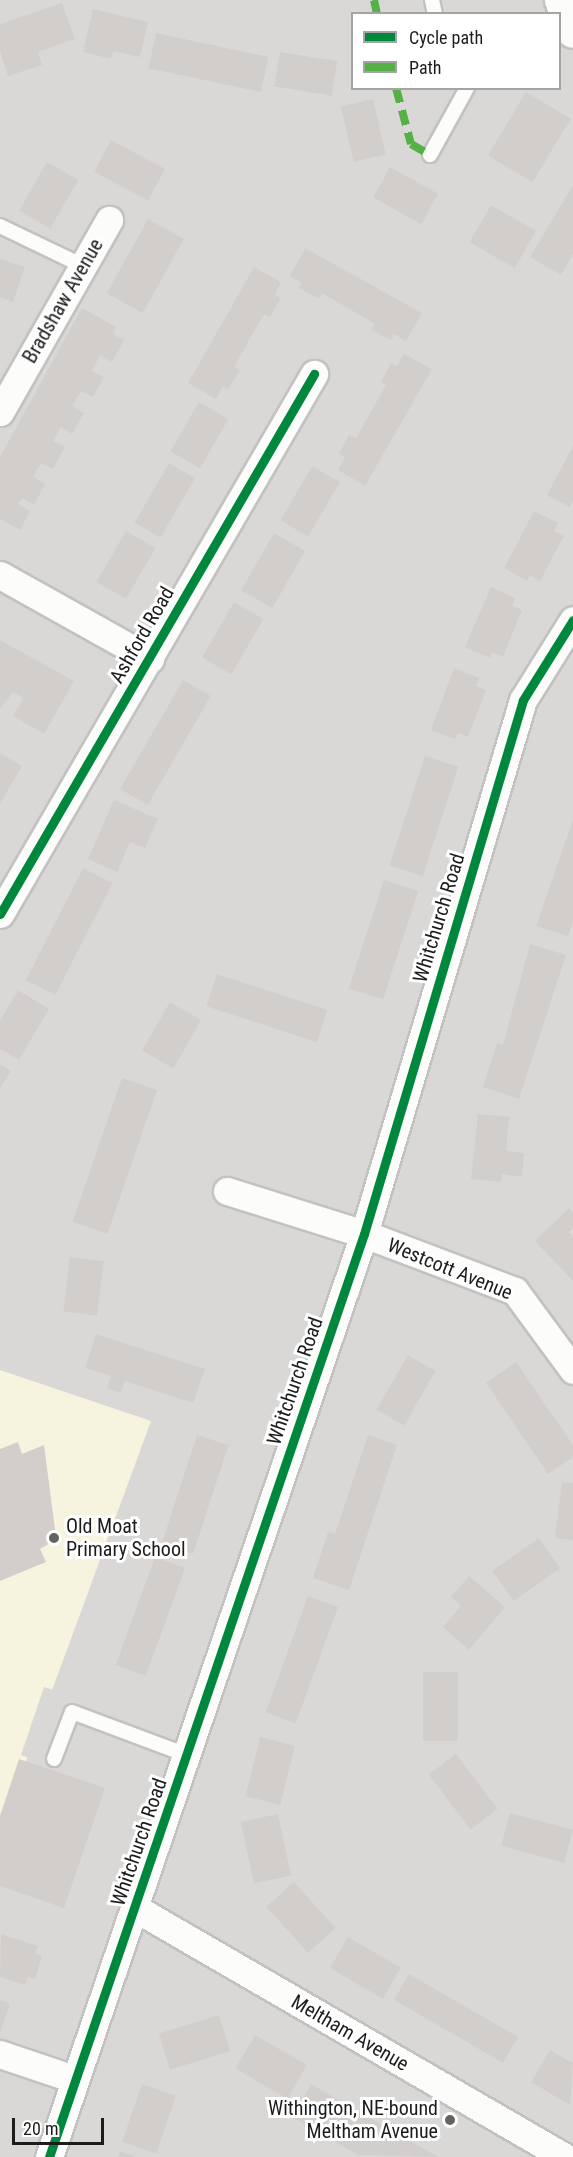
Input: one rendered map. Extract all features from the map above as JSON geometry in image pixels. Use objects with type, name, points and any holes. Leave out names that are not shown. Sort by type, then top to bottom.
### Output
[{"type":"street","points":[[561,0],[573,31]]},
{"type":"street","name":"Bradshaw Avenue","points":[[0,412],[109,220]]},
{"type":"street","name":"Ashford Road","points":[[0,914],[314,374]]},
{"type":"street","points":[[0,575],[150,659]]},
{"type":"street","name":"Whitchurch Road","points":[[49,2157],[364,1234],[523,700],[573,620]]},
{"type":"street","name":"Westcott Avenue","points":[[227,1191],[364,1234],[514,1291],[573,1370]]},
{"type":"street","name":"Meltham Avenue","points":[[135,1908],[565,2157]]},
{"type":"street","points":[[0,2054],[74,2079]]},
{"type":"lane","points":[[430,155],[465,90]]},
{"type":"lane","points":[[0,226],[83,266]]},
{"type":"lane","points":[[54,1760],[72,1712],[187,1755]]},
{"type":"shaded area","points":[[0,0],[573,0],[573,2157],[0,2157]]},
{"type":"shaded area","name":"Old Moat Primary School","points":[[0,1370],[151,1421],[0,1832]]},
{"type":"shaded area","points":[[71,1668],[166,1700],[134,1794],[21,1755],[44,1687],[62,1693]]},
{"type":"building","points":[[62,3],[75,39],[38,52],[42,65],[8,76],[0,51],[0,24]]},
{"type":"building","points":[[93,9],[148,22],[140,57],[113,51],[111,59],[83,52]]},
{"type":"building","points":[[156,33],[268,57],[261,92],[149,68]]},
{"type":"building","points":[[280,52],[337,61],[332,96],[275,87]]},
{"type":"building","points":[[526,92],[571,119],[532,182],[488,155]]},
{"type":"building","points":[[373,99],[386,155],[354,162],[341,106]]},
{"type":"building","points":[[111,140],[165,169],[148,200],[94,172]]},
{"type":"building","points":[[47,162],[78,180],[50,228],[19,210]]},
{"type":"building","points":[[390,167],[438,194],[421,224],[373,198]]},
{"type":"building","points":[[573,185],[573,254],[561,275],[530,257]]},
{"type":"building","points":[[491,205],[536,231],[515,268],[470,242]]},
{"type":"building","points":[[148,219],[184,239],[143,313],[107,293]]},
{"type":"building","points":[[305,248],[422,313],[406,341],[394,334],[391,340],[371,330],[375,324],[322,293],[319,299],[299,288],[302,283],[290,276]]},
{"type":"building","points":[[0,259],[25,267],[13,302],[0,297]]},
{"type":"building","points":[[254,267],[281,282],[275,295],[281,298],[270,317],[264,314],[234,367],[240,370],[228,389],[223,386],[216,399],[188,383]]},
{"type":"building","points":[[82,308],[116,327],[113,334],[124,340],[112,362],[100,355],[92,371],[104,377],[93,397],[81,391],[72,406],[84,413],[72,434],[61,427],[53,441],[65,447],[53,469],[41,463],[33,477],[45,484],[34,505],[22,498],[18,504],[30,511],[20,530],[0,519],[0,457]]},
{"type":"building","points":[[404,354],[432,369],[365,486],[338,470],[345,457],[339,454],[349,435],[356,438],[386,385],[381,382],[391,363],[397,366]]},
{"type":"building","points":[[199,402],[228,419],[200,468],[170,451]]},
{"type":"building","points":[[573,446],[573,501],[570,507],[547,495]]},
{"type":"building","points":[[169,463],[195,478],[160,538],[135,523]]},
{"type":"building","points":[[312,466],[340,482],[308,537],[281,521]]},
{"type":"building","points":[[534,511],[558,523],[554,531],[564,536],[540,581],[530,576],[527,581],[504,568]]},
{"type":"building","points":[[126,531],[155,548],[126,599],[96,582]]},
{"type":"building","points":[[274,533],[305,551],[272,608],[241,590]]},
{"type":"building","points":[[491,587],[515,598],[512,606],[522,610],[503,657],[492,652],[490,658],[465,647]]},
{"type":"building","points":[[234,602],[263,619],[231,674],[202,657]]},
{"type":"building","points":[[0,640],[74,681],[44,734],[13,716],[23,698],[13,692],[0,709]]},
{"type":"building","points":[[454,668],[479,678],[476,686],[486,690],[468,737],[458,733],[455,739],[431,730]]},
{"type":"building","points":[[183,680],[211,696],[148,805],[120,789]]},
{"type":"building","points":[[0,753],[22,766],[0,804]]},
{"type":"building","points":[[425,756],[458,767],[423,876],[389,865]]},
{"type":"building","points":[[114,800],[158,819],[145,848],[130,842],[117,872],[88,859]]},
{"type":"building","points":[[573,820],[573,922],[568,936],[536,926]]},
{"type":"building","points":[[83,868],[112,883],[55,995],[26,980]]},
{"type":"building","points":[[384,880],[418,891],[383,1000],[349,988]]},
{"type":"building","points":[[530,944],[566,955],[519,1099],[483,1087],[497,1043],[503,1045]]},
{"type":"building","points":[[217,974],[327,1010],[317,1042],[206,1006]]},
{"type":"building","points":[[18,990],[49,1009],[19,1060],[0,1049],[0,1021]]},
{"type":"building","points":[[170,1002],[201,1020],[173,1068],[142,1050]]},
{"type":"building","points":[[0,1064],[11,1071],[0,1088]]},
{"type":"building","points":[[122,1078],[157,1090],[107,1234],[73,1222]]},
{"type":"building","points":[[478,1114],[509,1117],[506,1151],[524,1153],[522,1177],[502,1174],[501,1182],[471,1179]]},
{"type":"building","points":[[569,1208],[573,1212],[573,1228],[569,1232],[573,1237],[573,1281],[535,1241]]},
{"type":"building","points":[[70,1257],[104,1261],[97,1316],[63,1312]]},
{"type":"building","points":[[96,1334],[205,1369],[193,1403],[125,1381],[121,1393],[107,1388],[111,1376],[85,1368]]},
{"type":"building","points":[[408,1355],[436,1371],[404,1426],[376,1410]]},
{"type":"building","points":[[516,1362],[573,1445],[573,1457],[548,1474],[486,1383]]},
{"type":"building","points":[[197,1435],[228,1445],[193,1554],[162,1543]]},
{"type":"building","points":[[368,1435],[397,1445],[349,1590],[313,1578],[328,1532],[335,1534]]},
{"type":"building","points":[[18,1442],[22,1454],[44,1445],[55,1529],[50,1543],[40,1549],[46,1562],[0,1581],[0,1449]]},
{"type":"building","points":[[562,1482],[573,1483],[573,1540],[555,1538]]},
{"type":"building","points":[[539,1538],[560,1568],[514,1601],[492,1571]]},
{"type":"building","points":[[155,1557],[185,1568],[146,1676],[116,1665]]},
{"type":"building","points":[[469,1576],[505,1607],[469,1650],[443,1627],[461,1606],[451,1597]]},
{"type":"building","points":[[308,1596],[338,1607],[296,1723],[266,1713]]},
{"type":"building","points":[[423,1672],[458,1672],[458,1741],[423,1741]]},
{"type":"building","points":[[260,1737],[295,1746],[280,1805],[245,1796]]},
{"type":"building","points":[[456,1754],[498,1809],[470,1830],[429,1774]]},
{"type":"building","points":[[19,1759],[105,1788],[64,1908],[0,1886],[0,1816]]},
{"type":"building","points":[[510,1813],[573,1830],[564,1863],[501,1846]]},
{"type":"building","points":[[278,1814],[291,1876],[254,1884],[241,1822]]},
{"type":"building","points":[[294,1882],[335,1928],[308,1953],[267,1907]]},
{"type":"building","points":[[1,1934],[38,1946],[35,1954],[42,1956],[35,1979],[28,1977],[25,1985],[0,1977]]},
{"type":"building","points":[[348,1937],[401,1968],[383,1999],[330,1968]]},
{"type":"building","points":[[409,1974],[518,2037],[503,2063],[394,2000]]},
{"type":"building","points":[[0,2000],[10,2004],[0,2033]]},
{"type":"building","points":[[219,2015],[230,2051],[170,2070],[159,2033]]},
{"type":"building","points":[[255,2035],[307,2065],[287,2099],[236,2069]]},
{"type":"building","points":[[550,2050],[573,2063],[570,2105],[531,2082]]},
{"type":"building","points":[[142,2084],[176,2096],[156,2153],[122,2142]]},
{"type":"building","points":[[311,2084],[439,2157],[358,2155],[292,2117]]},
{"type":"building","points":[[120,2151],[136,2157],[118,2157]]},
{"type":"marked path","points":[[374,0],[377,12]]},
{"type":"marked path","points":[[397,90],[411,144],[430,155]]},
{"type":"cycle path","points":[[0,914],[314,374]]},
{"type":"cycle path","points":[[49,2157],[364,1234],[523,700],[573,620]]},
{"type":"place","name":"Old Moat Primary School","points":[[54,1538]]},
{"type":"place","name":"Withington, NE-bound Meltham Avenue","points":[[450,2120]]}]
